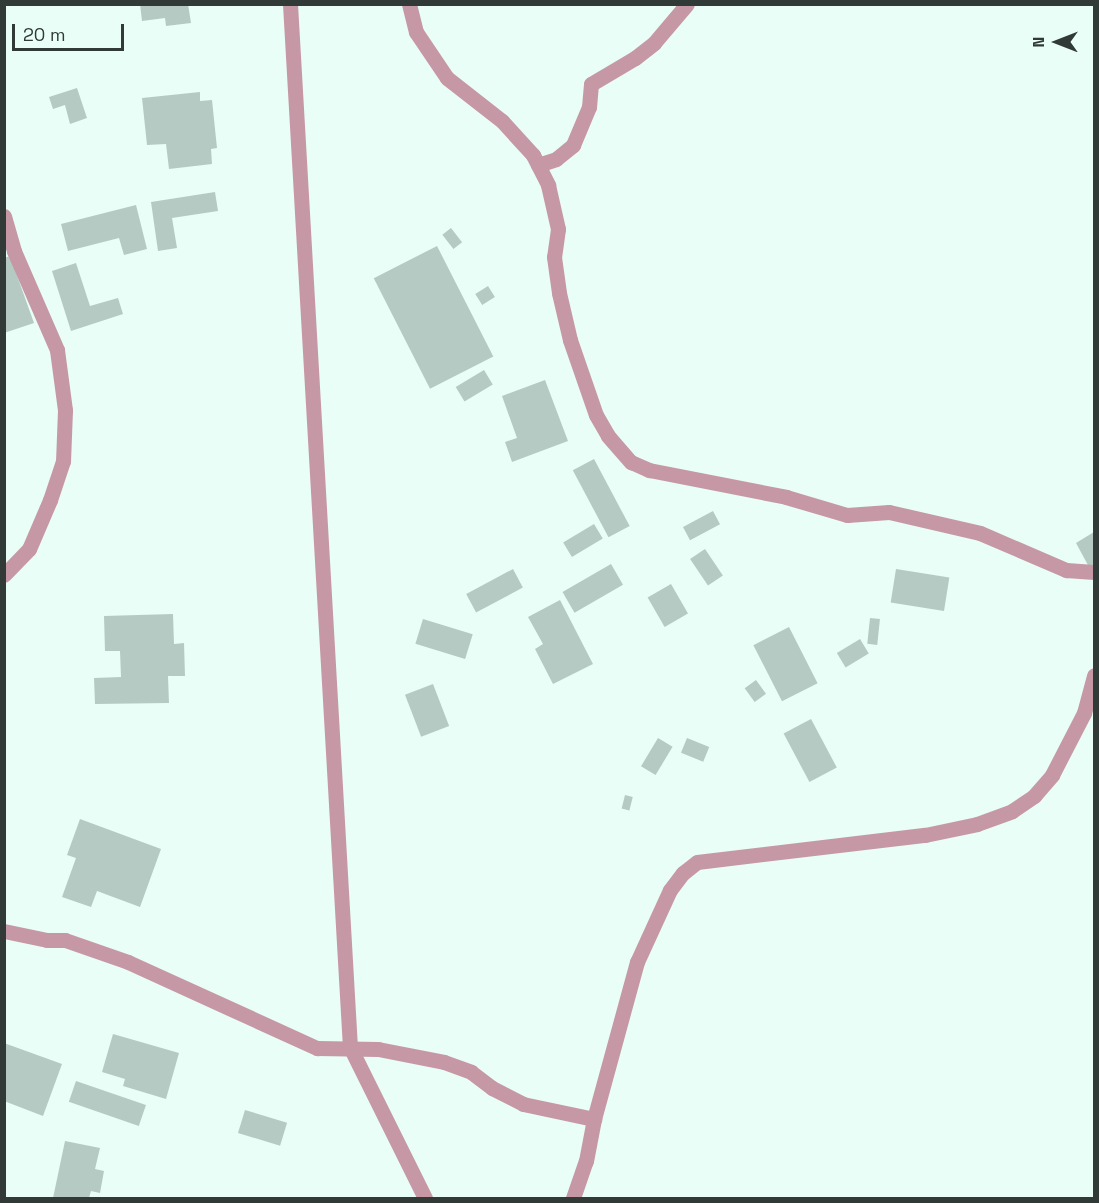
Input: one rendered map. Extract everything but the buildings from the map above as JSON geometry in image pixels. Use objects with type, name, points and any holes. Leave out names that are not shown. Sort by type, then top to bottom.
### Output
[{"type":"street","points":[[290,4],[350,1047],[425,1198]]},
{"type":"street","points":[[409,4],[416,32],[447,78],[502,121],[538,165],[548,185],[558,229],[554,257],[570,340],[596,415],[608,436],[631,462],[649,470],[786,497],[847,515],[889,512],[970,530],[1066,570],[1095,572]]},
{"type":"street","points":[[538,165],[556,159],[573,145],[590,107],[591,84],[635,58],[654,43],[687,4]]},
{"type":"street","points":[[4,216],[14,251],[57,350],[65,410],[63,461],[50,500],[29,549],[4,575]]},
{"type":"street","points":[[573,1198],[589,1152],[594,1119],[637,962],[670,890],[683,873],[697,861],[925,835],[977,824],[1012,812],[1034,796],[1052,775],[1084,712],[1095,675]]},
{"type":"street","points":[[4,931],[47,940],[65,940],[128,962],[317,1048],[350,1047],[414,1055],[444,1062],[471,1072],[492,1088],[523,1104],[594,1119]]}]
